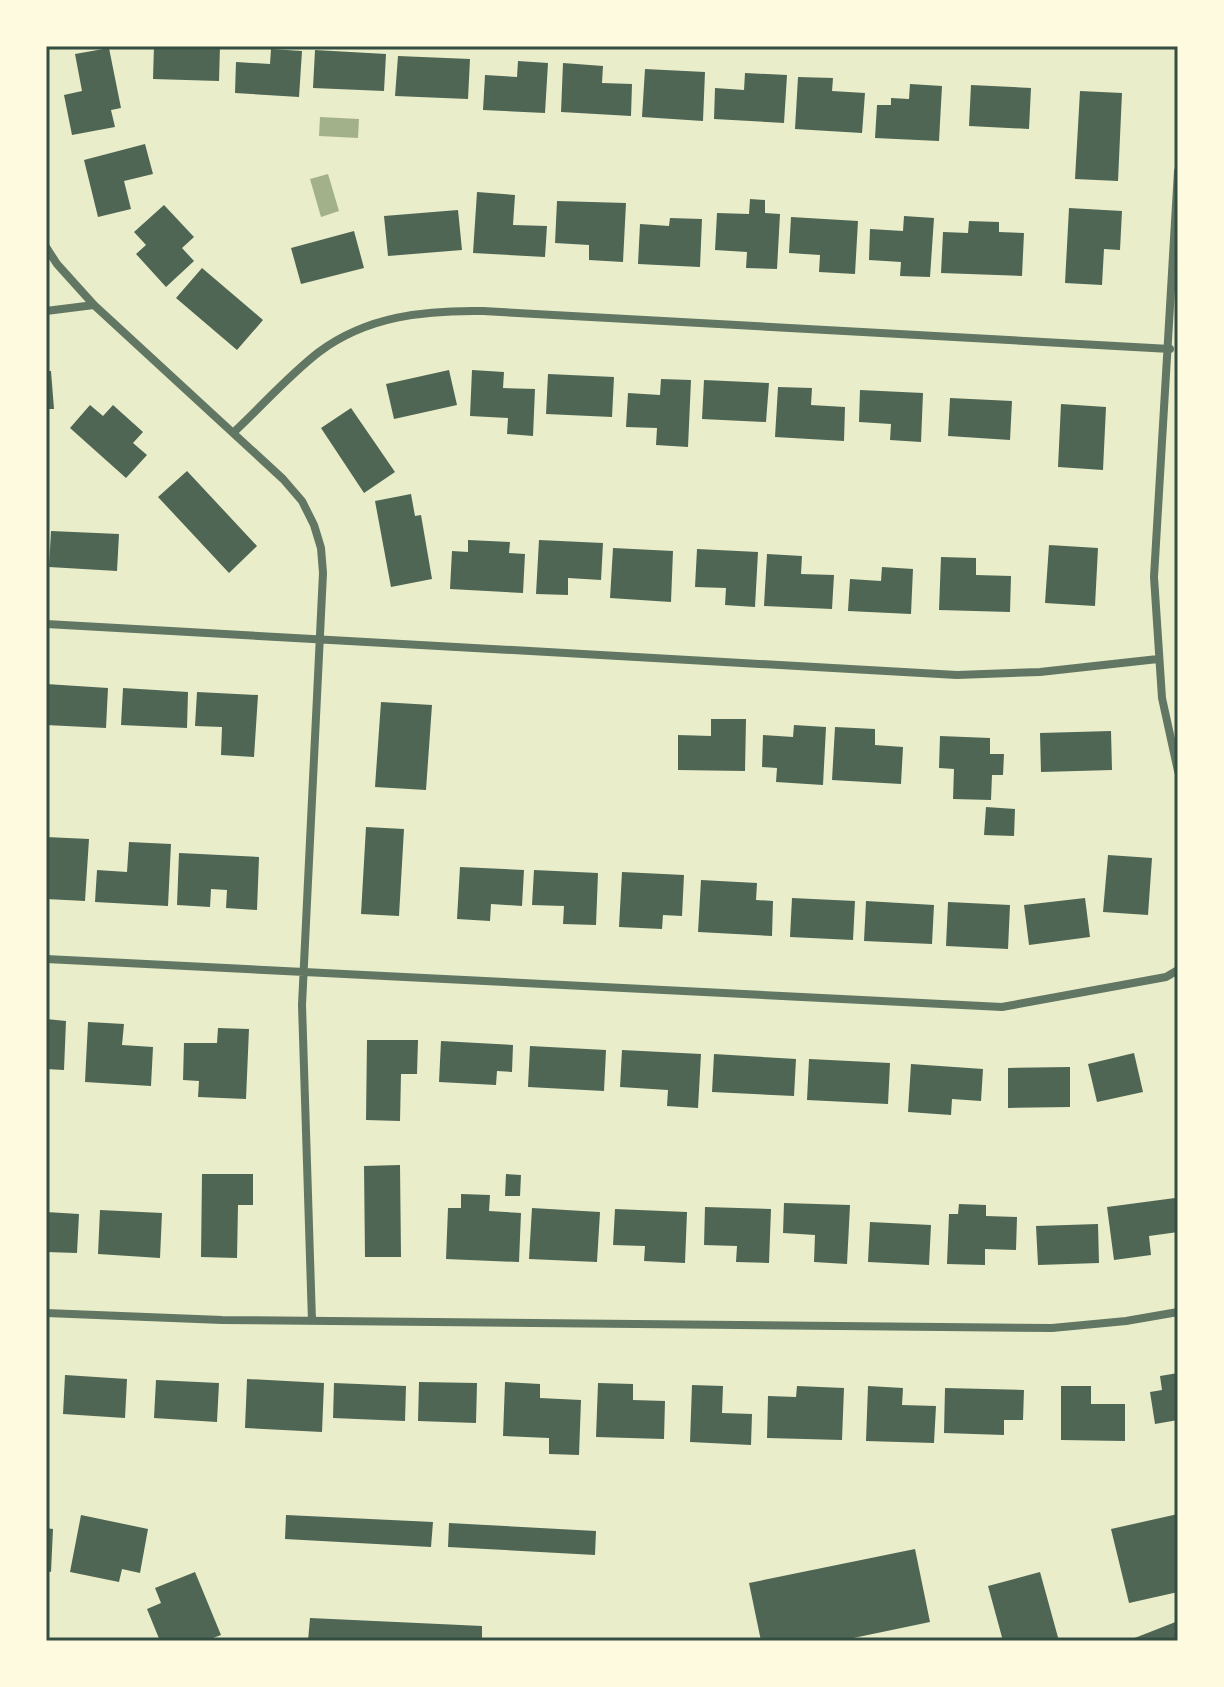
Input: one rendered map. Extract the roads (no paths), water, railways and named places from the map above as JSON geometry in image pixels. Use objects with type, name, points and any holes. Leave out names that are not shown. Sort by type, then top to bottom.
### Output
[{"type":"street","points":[[1178,171],[1170,349],[1154,577],[1162,698],[1178,771]]},
{"type":"street","points":[[46,247],[94,305],[283,479],[302,501],[321,548],[321,639],[303,972],[312,1321]]},
{"type":"street","points":[[46,311],[94,305]]},
{"type":"street","points":[[234,432],[319,352],[350,333],[380,321],[416,313],[483,311],[1170,349]]},
{"type":"street","points":[[46,624],[957,675],[1040,672],[1158,659]]},
{"type":"street","points":[[46,959],[1002,1007],[1166,977],[1178,970]]},
{"type":"street","points":[[46,1313],[312,1321],[1052,1328],[1178,1312]]}]
